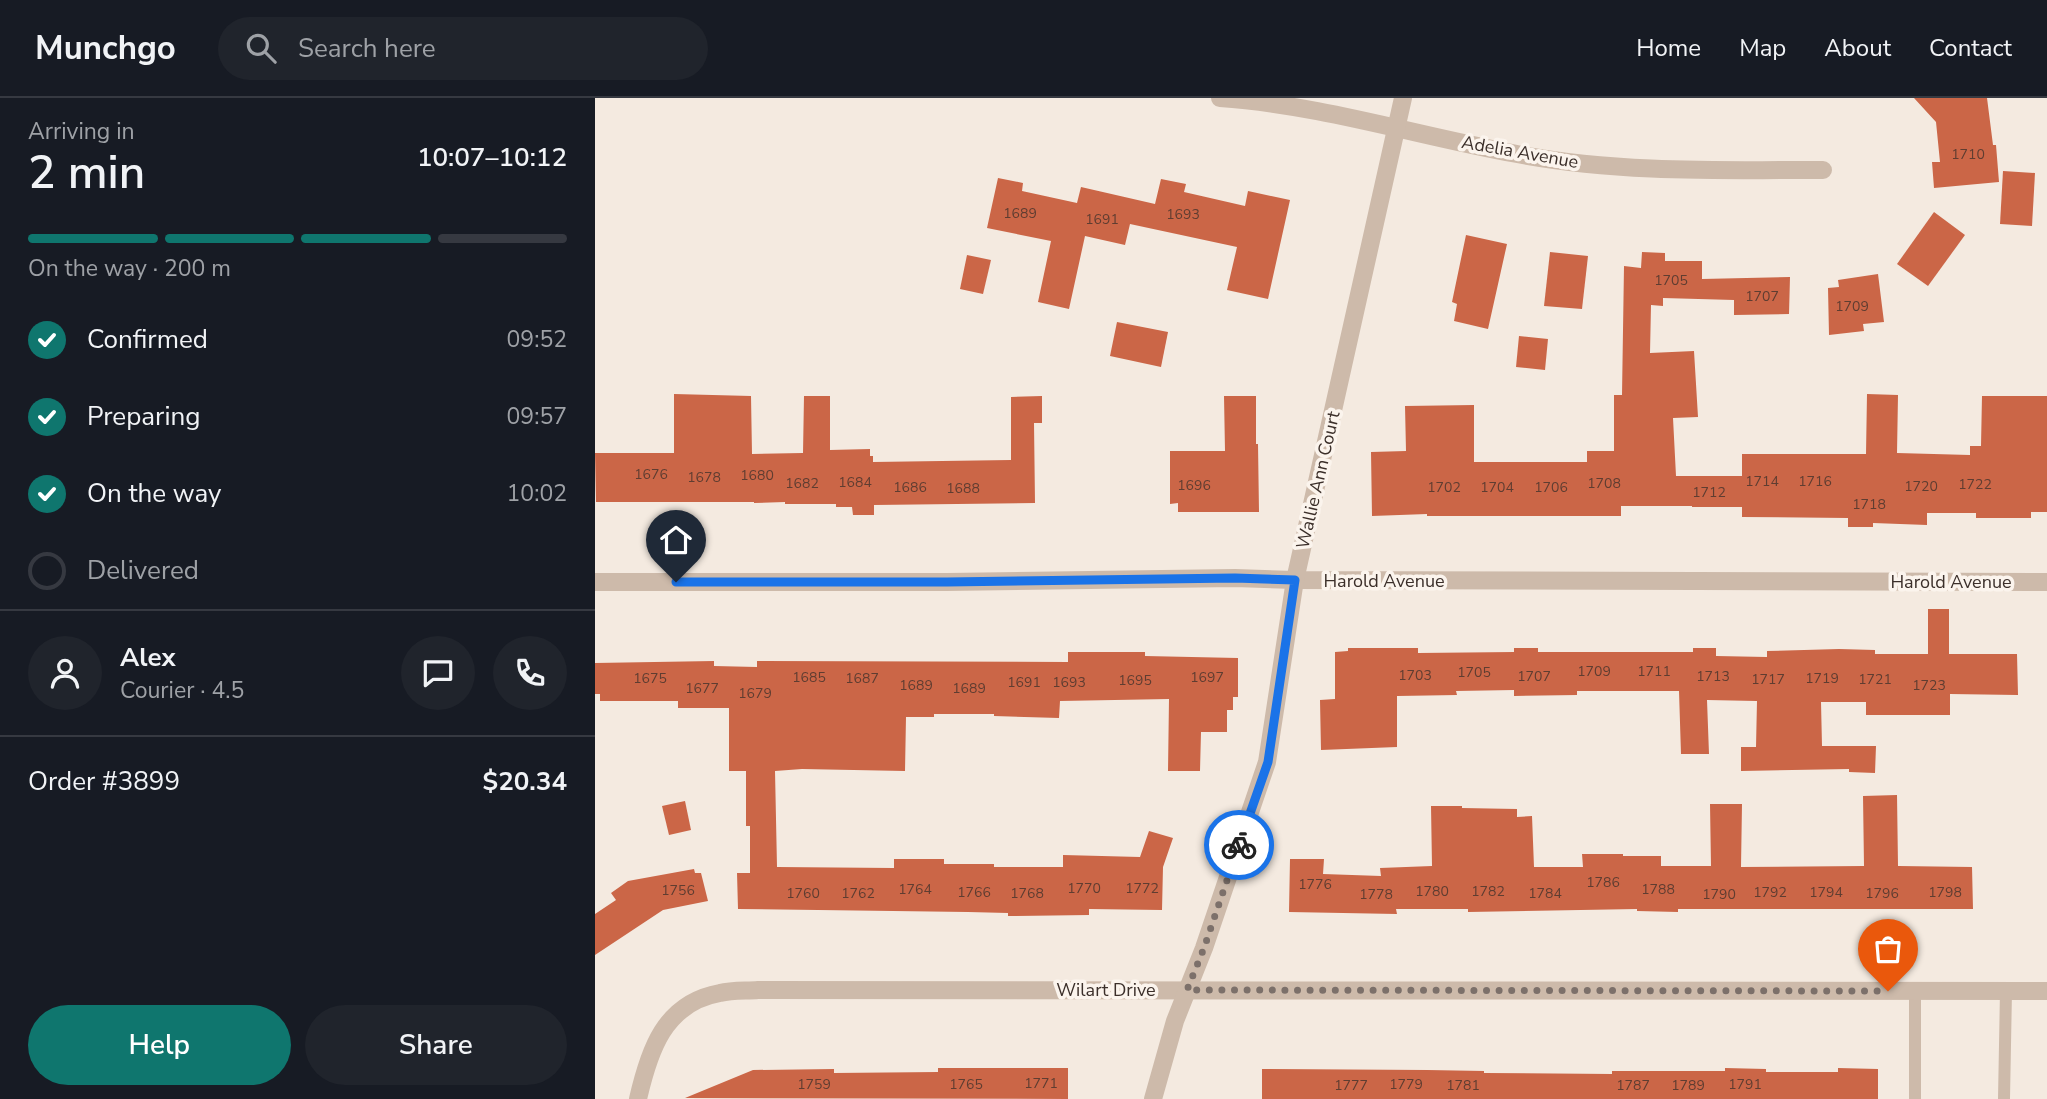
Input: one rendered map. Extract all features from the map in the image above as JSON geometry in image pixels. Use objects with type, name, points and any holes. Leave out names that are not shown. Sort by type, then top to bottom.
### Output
[{"type":"street","name":"Adelia Avenue","points":[[1220,98],[1306,109],[1517,155],[1618,168],[1823,170]]},
{"type":"street","name":"Wallie Ann Court","points":[[1153,1099],[1175,1021],[1204,948],[1268,762],[1295,580],[1403,98]]},
{"type":"street","name":"Harold Avenue","points":[[595,582],[947,582],[1235,578],[2047,582]]},
{"type":"street","name":"Wilart Drive","points":[[638,1099],[646,1065],[662,1029],[674,1016],[691,1003],[719,993],[758,990],[2047,991]]},
{"type":"lane","points":[[1915,991],[1915,1099]]},
{"type":"lane","points":[[2004,1099],[2006,991]]},
{"type":"building","points":[[1914,98],[1987,98],[1993,145],[1996,145],[1999,182],[1934,188],[1932,162],[1940,162],[1936,122]]},
{"type":"building","points":[[2003,171],[2035,173],[2032,226],[2000,224]]},
{"type":"building","points":[[998,178],[1023,183],[1022,191],[1077,203],[1081,187],[1155,204],[1161,179],[1186,184],[1184,192],[1245,206],[1248,191],[1290,200],[1268,299],[1227,290],[1237,247],[1130,224],[1125,245],[1085,236],[1069,309],[1038,302],[1051,241],[987,228]]},
{"type":"building","points":[[1934,212],[1965,235],[1928,286],[1897,264]]},
{"type":"building","points":[[1466,235],[1507,244],[1488,329],[1454,321],[1457,304],[1452,302]]},
{"type":"building","points":[[1550,252],[1588,256],[1582,309],[1544,306]]},
{"type":"building","points":[[1642,252],[1665,253],[1665,261],[1702,261],[1702,279],[1790,277],[1789,314],[1734,315],[1734,300],[1663,298],[1663,306],[1651,305],[1650,353],[1694,351],[1698,417],[1673,418],[1676,476],[1742,476],[1742,454],[1866,454],[1867,394],[1898,395],[1897,453],[1970,455],[1970,446],[1981,446],[1982,396],[2047,396],[2047,512],[2031,512],[2031,518],[1976,518],[1976,513],[1927,513],[1927,525],[1873,523],[1873,527],[1848,527],[1848,518],[1742,517],[1742,507],[1621,506],[1621,516],[1372,516],[1371,452],[1406,451],[1405,406],[1474,405],[1474,462],[1587,462],[1587,451],[1614,451],[1614,395],[1622,395],[1624,266],[1641,268]]},
{"type":"building","points":[[967,255],[991,260],[983,294],[960,289]]},
{"type":"building","points":[[1878,274],[1884,322],[1863,324],[1864,331],[1829,335],[1828,288],[1839,287],[1838,280]]},
{"type":"building","points":[[1117,322],[1168,332],[1161,367],[1110,356]]},
{"type":"building","points":[[1519,336],[1548,339],[1545,370],[1516,367]]},
{"type":"building","points":[[674,394],[751,396],[752,454],[803,453],[804,396],[830,396],[830,450],[870,449],[873,462],[1011,460],[1011,397],[1042,396],[1042,423],[1034,423],[1035,503],[874,505],[874,515],[853,515],[852,507],[836,507],[836,504],[596,502],[595,453],[674,453]]},
{"type":"building","points":[[1224,396],[1256,396],[1259,512],[1178,512],[1178,503],[1170,504],[1170,451],[1225,451]]},
{"type":"building","points":[[1928,609],[1949,609],[1949,654],[2017,654],[2018,695],[1950,694],[1950,715],[1866,715],[1866,702],[1821,702],[1822,746],[1876,746],[1875,773],[1849,772],[1849,769],[1741,771],[1741,747],[1756,747],[1757,701],[1707,700],[1709,754],[1681,754],[1679,691],[1577,691],[1577,695],[1514,696],[1514,690],[1456,691],[1457,695],[1397,696],[1397,747],[1321,750],[1320,700],[1335,699],[1335,652],[1348,651],[1348,648],[1418,648],[1418,653],[1514,652],[1514,648],[1538,648],[1538,652],[1693,652],[1693,648],[1716,648],[1716,656],[1767,657],[1767,651],[1839,649],[1875,650],[1875,654],[1928,654]]},
{"type":"building","points":[[1068,652],[1145,652],[1145,656],[1238,658],[1238,697],[1233,697],[1233,710],[1227,710],[1227,732],[1201,732],[1200,771],[1168,771],[1169,699],[1060,701],[1059,718],[994,714],[906,717],[905,771],[775,771],[777,867],[894,868],[894,859],[944,859],[944,864],[1063,867],[1063,855],[1140,857],[1149,831],[1173,838],[1163,867],[1162,910],[1089,909],[1089,915],[1008,916],[1008,913],[738,909],[737,873],[750,873],[750,826],[746,826],[746,771],[729,771],[729,708],[678,708],[678,701],[600,701],[600,694],[595,694],[595,663],[714,661],[714,666],[757,667],[757,661],[1068,662]]},
{"type":"building","points":[[1897,795],[1898,866],[1972,867],[1973,909],[1468,912],[1468,909],[1396,909],[1397,914],[1289,912],[1290,859],[1324,859],[1323,874],[1381,876],[1380,868],[1432,866],[1431,806],[1517,809],[1517,817],[1532,816],[1534,867],[1583,867],[1582,854],[1661,856],[1661,866],[1711,866],[1710,804],[1742,804],[1741,867],[1864,866],[1863,796]]},
{"type":"building","points":[[685,801],[691,830],[669,835],[662,806]]},
{"type":"building","points":[[694,869],[695,873],[701,873],[708,901],[663,910],[595,955],[595,914],[616,900],[611,893],[628,881]]},
{"type":"building","points":[[938,1068],[1068,1068],[1068,1099],[685,1098],[753,1070],[834,1069],[834,1073],[938,1072]]},
{"type":"building","points":[[1725,1068],[1766,1069],[1766,1072],[1878,1069],[1878,1099],[1262,1099],[1262,1069],[1612,1074],[1612,1071],[1725,1071]]},
{"type":"way so far","points":[[1239,845],[1187,990],[1888,991]]},
{"type":"route","points":[[676,582],[1235,578],[1295,580],[1268,762],[1239,845]]}]
